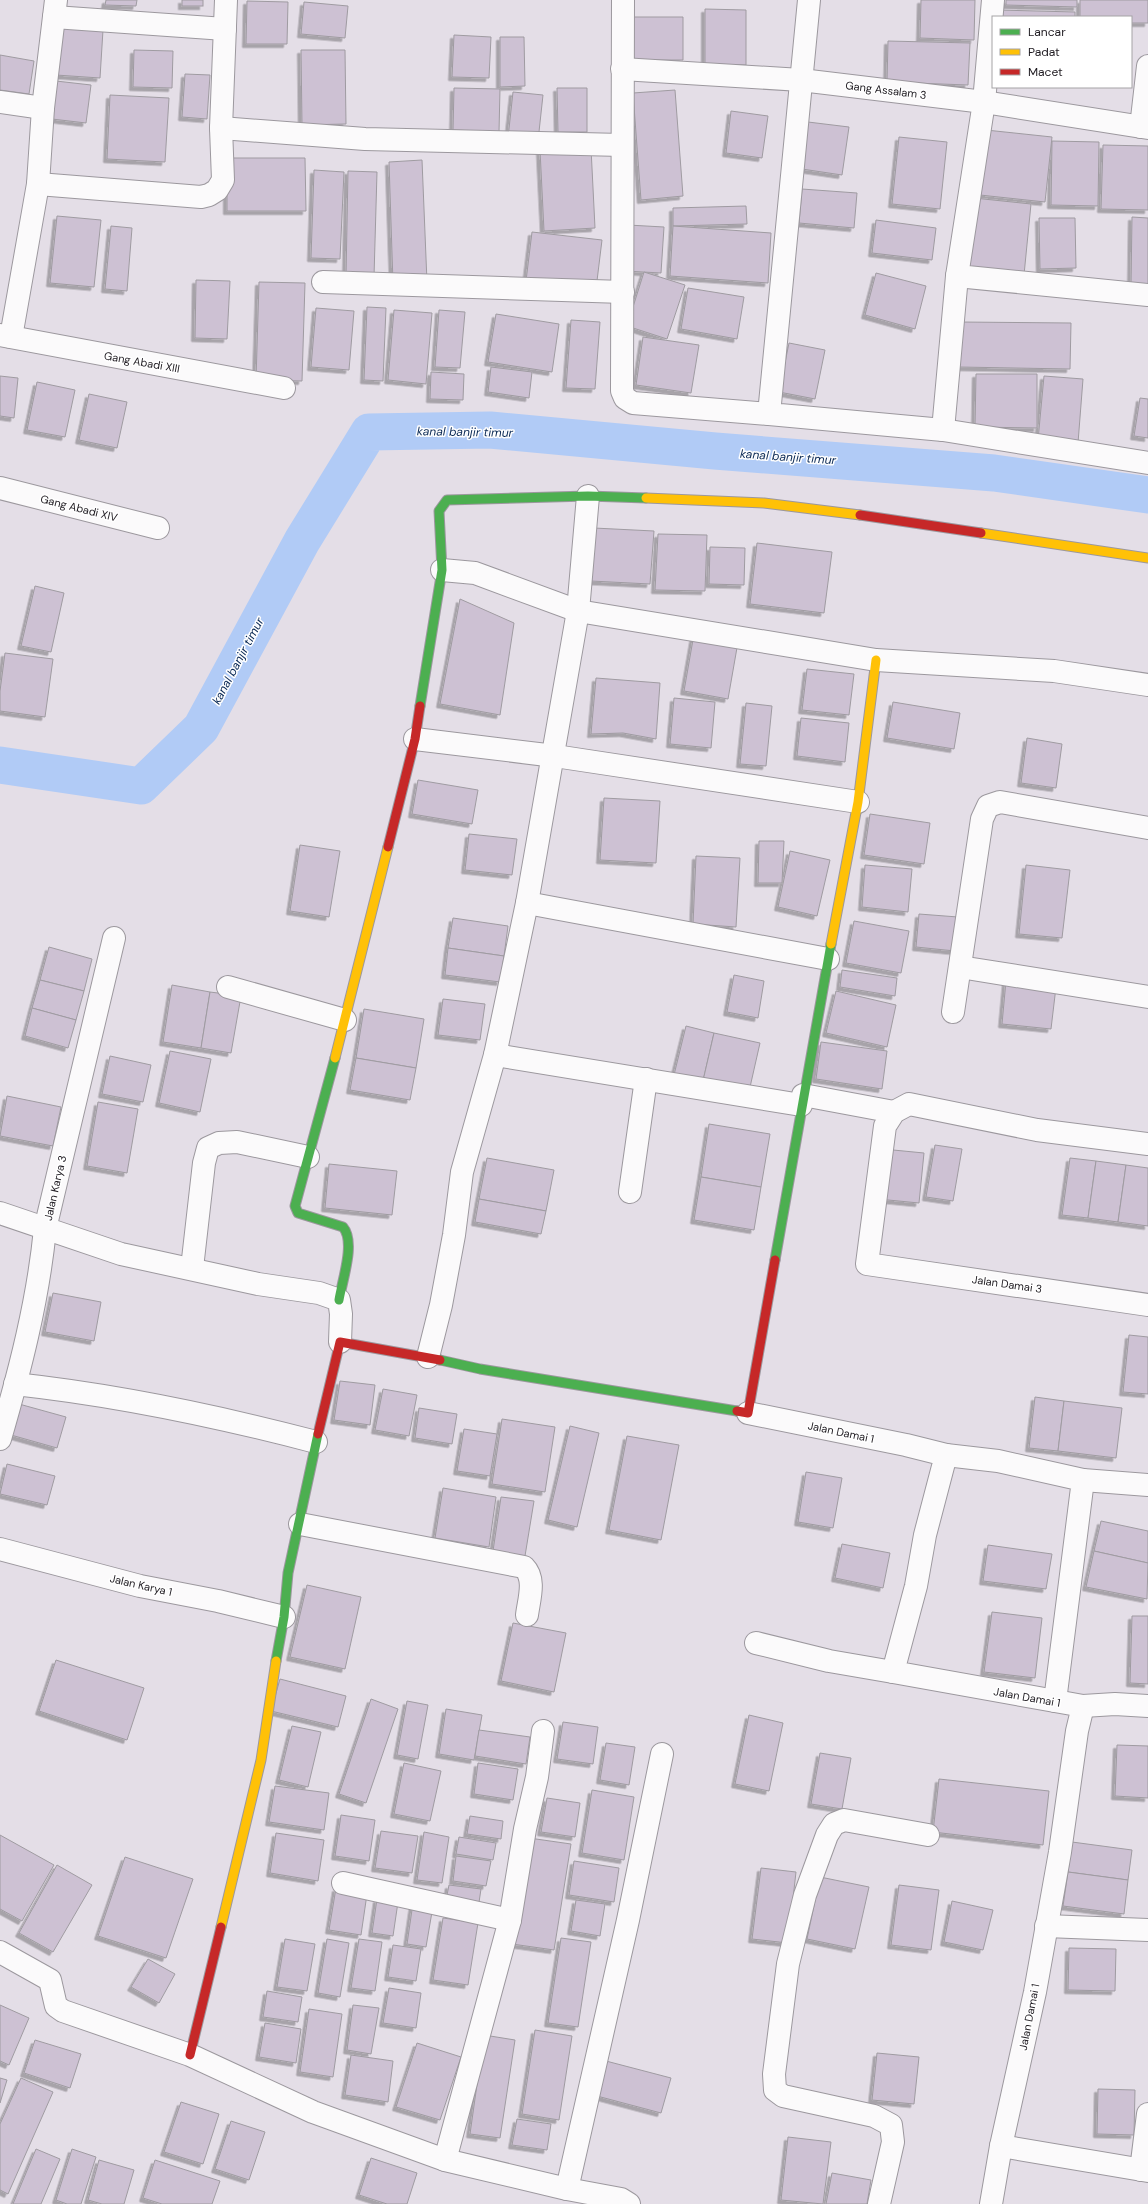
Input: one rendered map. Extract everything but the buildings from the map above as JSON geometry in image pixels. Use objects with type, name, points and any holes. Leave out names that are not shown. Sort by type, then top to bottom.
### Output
[{"type":"street","points":[[38,184],[201,197],[209,195],[217,190],[223,180],[221,128],[226,0]]},
{"type":"street","points":[[623,0],[621,249],[623,292],[622,391],[625,398],[633,403],[658,406],[769,414],[943,430],[1148,464]]},
{"type":"street","points":[[769,414],[809,0]]},
{"type":"street","points":[[943,430],[957,276],[984,102],[993,0]]},
{"type":"street","points":[[6,336],[38,184],[43,108],[55,9],[225,29]]},
{"type":"street","points":[[1144,127],[1148,66]]},
{"type":"street","name":"Gang Assalam 3","points":[[622,69],[801,80],[984,102],[1144,127]]},
{"type":"street","points":[[0,102],[43,108]]},
{"type":"street","points":[[221,128],[365,139],[622,145]]},
{"type":"street","points":[[957,276],[1148,295]]},
{"type":"street","points":[[323,282],[623,292]]},
{"type":"street","name":"Gang Abadi XIII","points":[[6,336],[284,388]]},
{"type":"street","name":"Gang Abadi XIV","points":[[0,488],[158,528]]},
{"type":"street","points":[[428,1356],[441,1305],[454,1234],[462,1172],[495,1055],[527,904],[554,756],[578,611],[588,496]]},
{"type":"street","points":[[190,2055],[261,1760],[270,1692],[284,1617],[288,1573],[300,1524],[316,1442],[340,1342],[341,1314],[339,1300],[347,1247],[346,1231],[343,1227],[298,1213],[295,1209],[345,1020],[415,738],[442,570],[439,511],[447,500],[588,496],[704,499],[819,509],[1148,558]]},
{"type":"street","points":[[442,570],[474,573],[578,611],[876,660],[1054,671],[1148,685]]},
{"type":"street","points":[[340,1342],[428,1356],[480,1369],[748,1413],[802,1100],[858,802],[876,660]]},
{"type":"street","points":[[415,738],[554,756],[858,802]]},
{"type":"street","points":[[953,1012],[982,819],[988,806],[1000,802],[1148,828]]},
{"type":"street","points":[[527,904],[828,959]]},
{"type":"street","name":"Jalan Karya 3","points":[[0,1439],[31,1322],[42,1264],[45,1229],[114,938]]},
{"type":"street","points":[[960,967],[1148,997]]},
{"type":"street","points":[[228,987],[345,1020]]},
{"type":"street","points":[[495,1055],[646,1079],[894,1112],[909,1104],[1037,1130],[1148,1144]]},
{"type":"street","points":[[630,1192],[646,1079]]},
{"type":"street","name":"Jalan Damai 3","points":[[894,1112],[885,1126],[867,1264],[1148,1305]]},
{"type":"street","points":[[192,1268],[204,1163],[208,1148],[219,1143],[237,1142],[308,1157]]},
{"type":"street","points":[[0,1213],[122,1254],[192,1268],[258,1284],[319,1293],[339,1300]]},
{"type":"street","points":[[15,1384],[51,1388],[233,1420],[316,1442]]},
{"type":"street","name":"Jalan Damai 1","points":[[748,1413],[906,1445],[946,1455],[998,1460],[1083,1480],[1148,1485]]},
{"type":"street","points":[[893,1672],[916,1586],[926,1535],[946,1455]]},
{"type":"street","points":[[1055,1702],[1083,1480]]},
{"type":"street","points":[[300,1524],[524,1566],[529,1572],[531,1580],[527,1615]]},
{"type":"street","name":"Jalan Karya 1","points":[[0,1549],[140,1586],[218,1601],[284,1617]]},
{"type":"street","name":"Jalan Damai 1","points":[[756,1643],[829,1661],[1083,1706],[1077,1731],[1060,1852],[1035,1992],[1001,2146],[991,2204]]},
{"type":"street","points":[[1083,1706],[1115,1704],[1148,1706]]},
{"type":"street","points":[[445,2160],[510,1920],[525,1829],[537,1777],[543,1731]]},
{"type":"street","points":[[567,2189],[628,1920],[662,1754]]},
{"type":"street","points":[[879,2204],[893,2142],[891,2125],[874,2116],[783,2096],[774,2090],[774,2074],[788,1964],[806,1895],[826,1835],[834,1824],[844,1820],[928,1834]]},
{"type":"street","points":[[343,1883],[510,1920]]},
{"type":"street","points":[[1046,1926],[1148,1930]]},
{"type":"street","points":[[0,1952],[50,1980],[56,2006],[62,2011],[190,2055],[313,2112],[445,2160],[567,2189],[621,2199],[629,2204]]},
{"type":"street","points":[[1001,2146],[1145,2170],[1148,2114]]},
{"type":"waterway","name":"kanal banjir timur","points":[[0,765],[141,786],[201,728],[302,541],[369,432],[490,430],[715,451],[994,473],[1148,495]]},
{"type":"traffic: fast","points":[[420,706],[442,570],[439,511],[447,500],[588,496],[646,498]]},
{"type":"traffic: fast","points":[[775,1260],[831,944]]},
{"type":"traffic: fast","points":[[335,1058],[295,1206],[298,1213],[343,1227],[347,1234],[347,1262],[339,1300]]},
{"type":"traffic: fast","points":[[440,1360],[480,1369],[737,1411]]},
{"type":"traffic: fast","points":[[276,1661],[284,1617],[288,1573],[318,1434]]},
{"type":"traffic: slow","points":[[646,498],[764,503],[860,515]]},
{"type":"traffic: slow","points":[[981,533],[1148,558]]},
{"type":"traffic: slow","points":[[831,944],[858,802],[876,660]]},
{"type":"traffic: slow","points":[[335,1058],[388,847]]},
{"type":"traffic: slow","points":[[221,1927],[261,1760],[276,1661]]},
{"type":"traffic: jam","points":[[860,515],[981,533]]},
{"type":"traffic: jam","points":[[388,847],[415,739],[420,706]]},
{"type":"traffic: jam","points":[[737,1411],[748,1413],[775,1260]]},
{"type":"traffic: jam","points":[[318,1434],[340,1342],[440,1360]]},
{"type":"traffic: jam","points":[[190,2055],[221,1927]]}]
